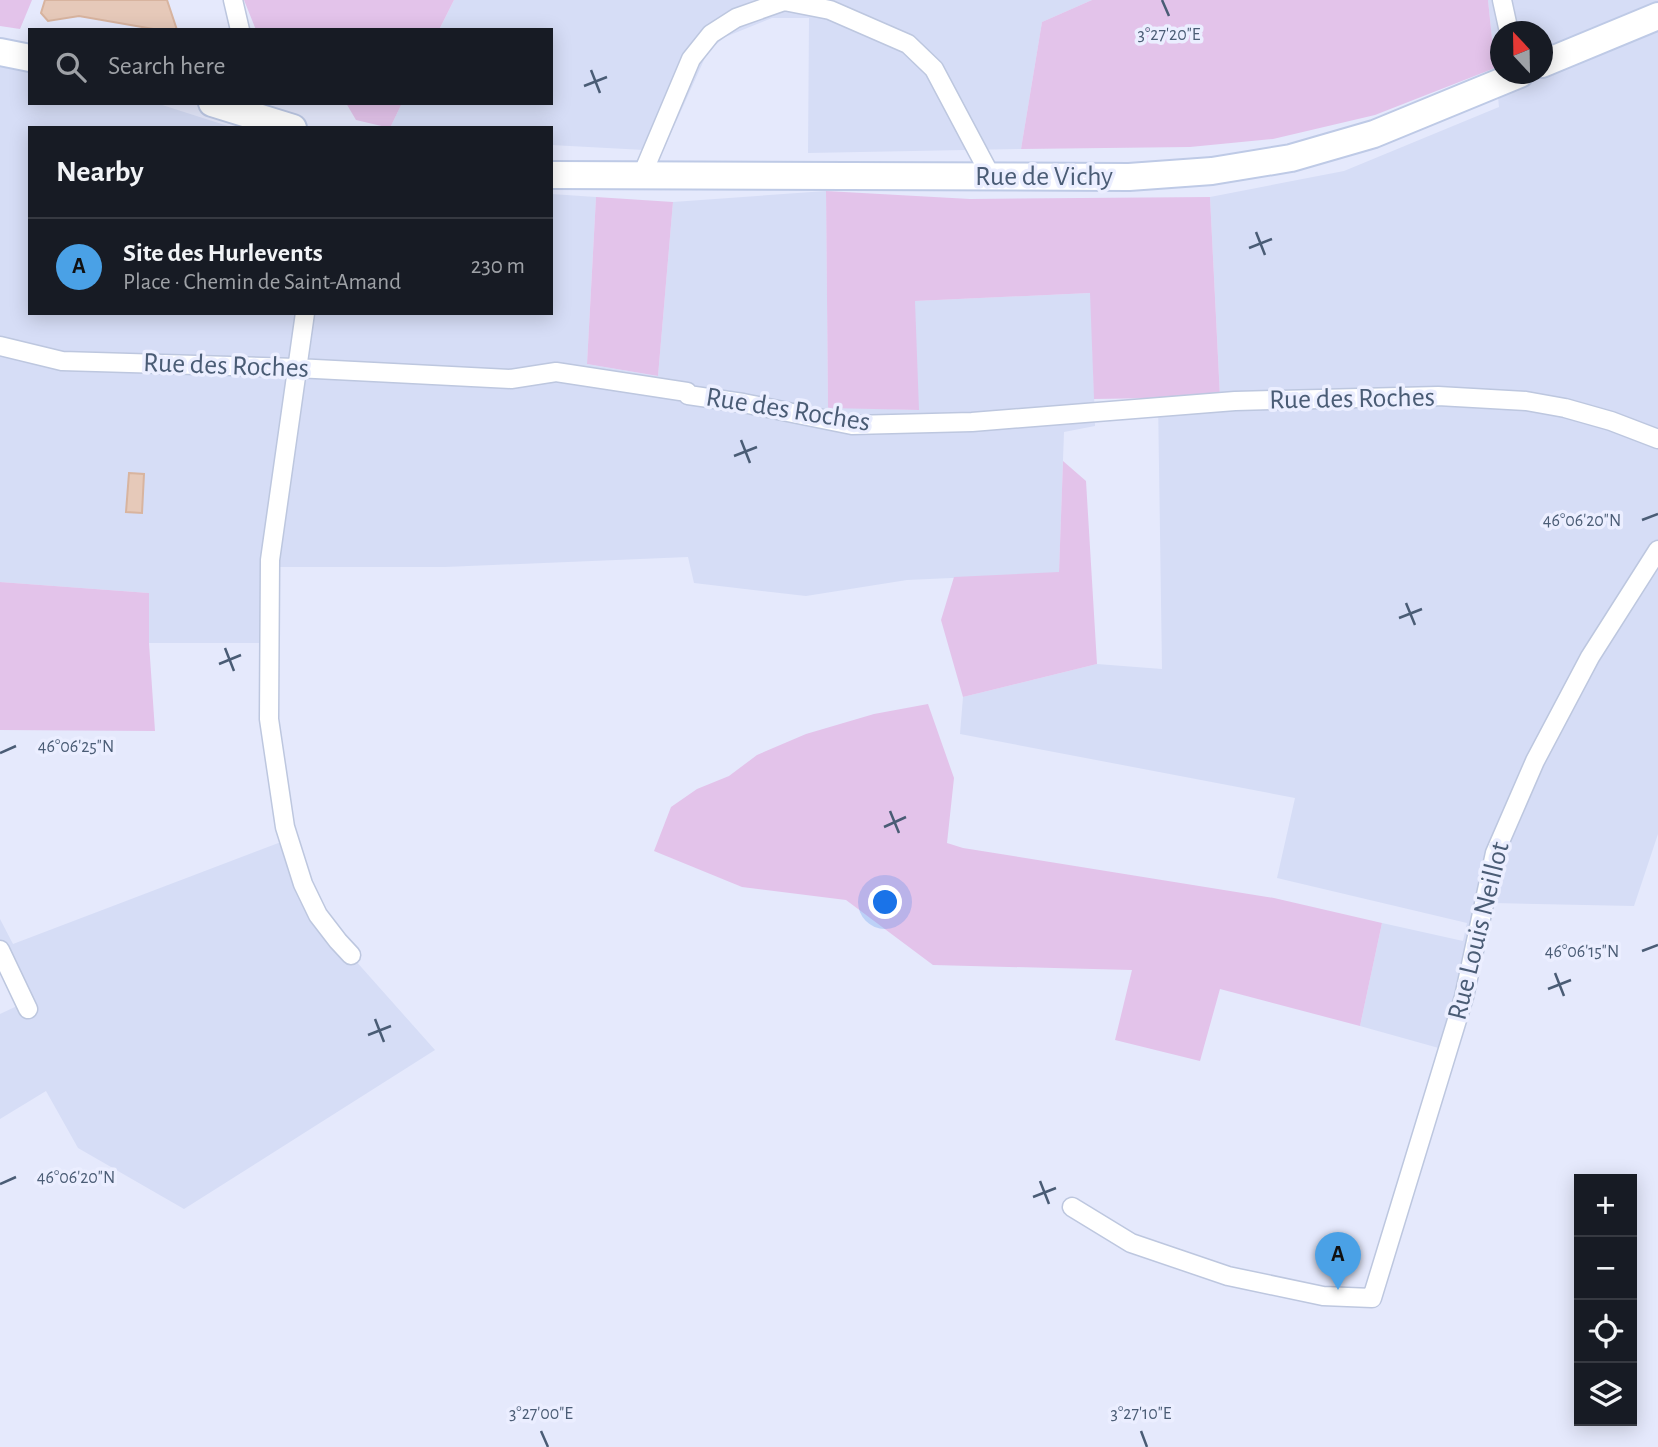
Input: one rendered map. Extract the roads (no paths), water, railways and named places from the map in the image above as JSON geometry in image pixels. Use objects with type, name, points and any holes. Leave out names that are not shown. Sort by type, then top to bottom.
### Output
[{"type":"street","points":[[233,0],[240,28]]},
{"type":"street","points":[[642,175],[691,59],[711,34],[736,18],[784,0],[830,10],[908,44],[934,69],[986,167],[988,178]]},
{"type":"street","points":[[1502,0],[1507,21]]},
{"type":"street","points":[[1553,59],[1658,16]]},
{"type":"street","points":[[0,52],[28,58]]},
{"type":"street","name":"Rue de Vichy","points":[[553,175],[988,178],[1129,177],[1212,171],[1291,158],[1374,134],[1496,84]]},
{"type":"street","points":[[219,105],[287,126]]},
{"type":"street","points":[[305,315],[270,561],[269,719],[285,827],[303,884],[318,915],[351,955]]},
{"type":"street","name":"Rue des Roches","points":[[0,346],[62,361],[296,368],[511,379],[556,372],[687,392],[688,395],[852,425],[972,422],[1235,401],[1438,396],[1526,401],[1565,408],[1611,421],[1658,439]]},
{"type":"street","name":"Rue Louis Neillot","points":[[1072,1207],[1131,1242],[1227,1276],[1323,1296],[1372,1298],[1464,997],[1495,853],[1535,761],[1590,657],[1658,550]]},
{"type":"street","points":[[0,950],[28,1009]]},
{"type":"place","name":"Site des Hurlevents","points":[[1338,1290]]}]
